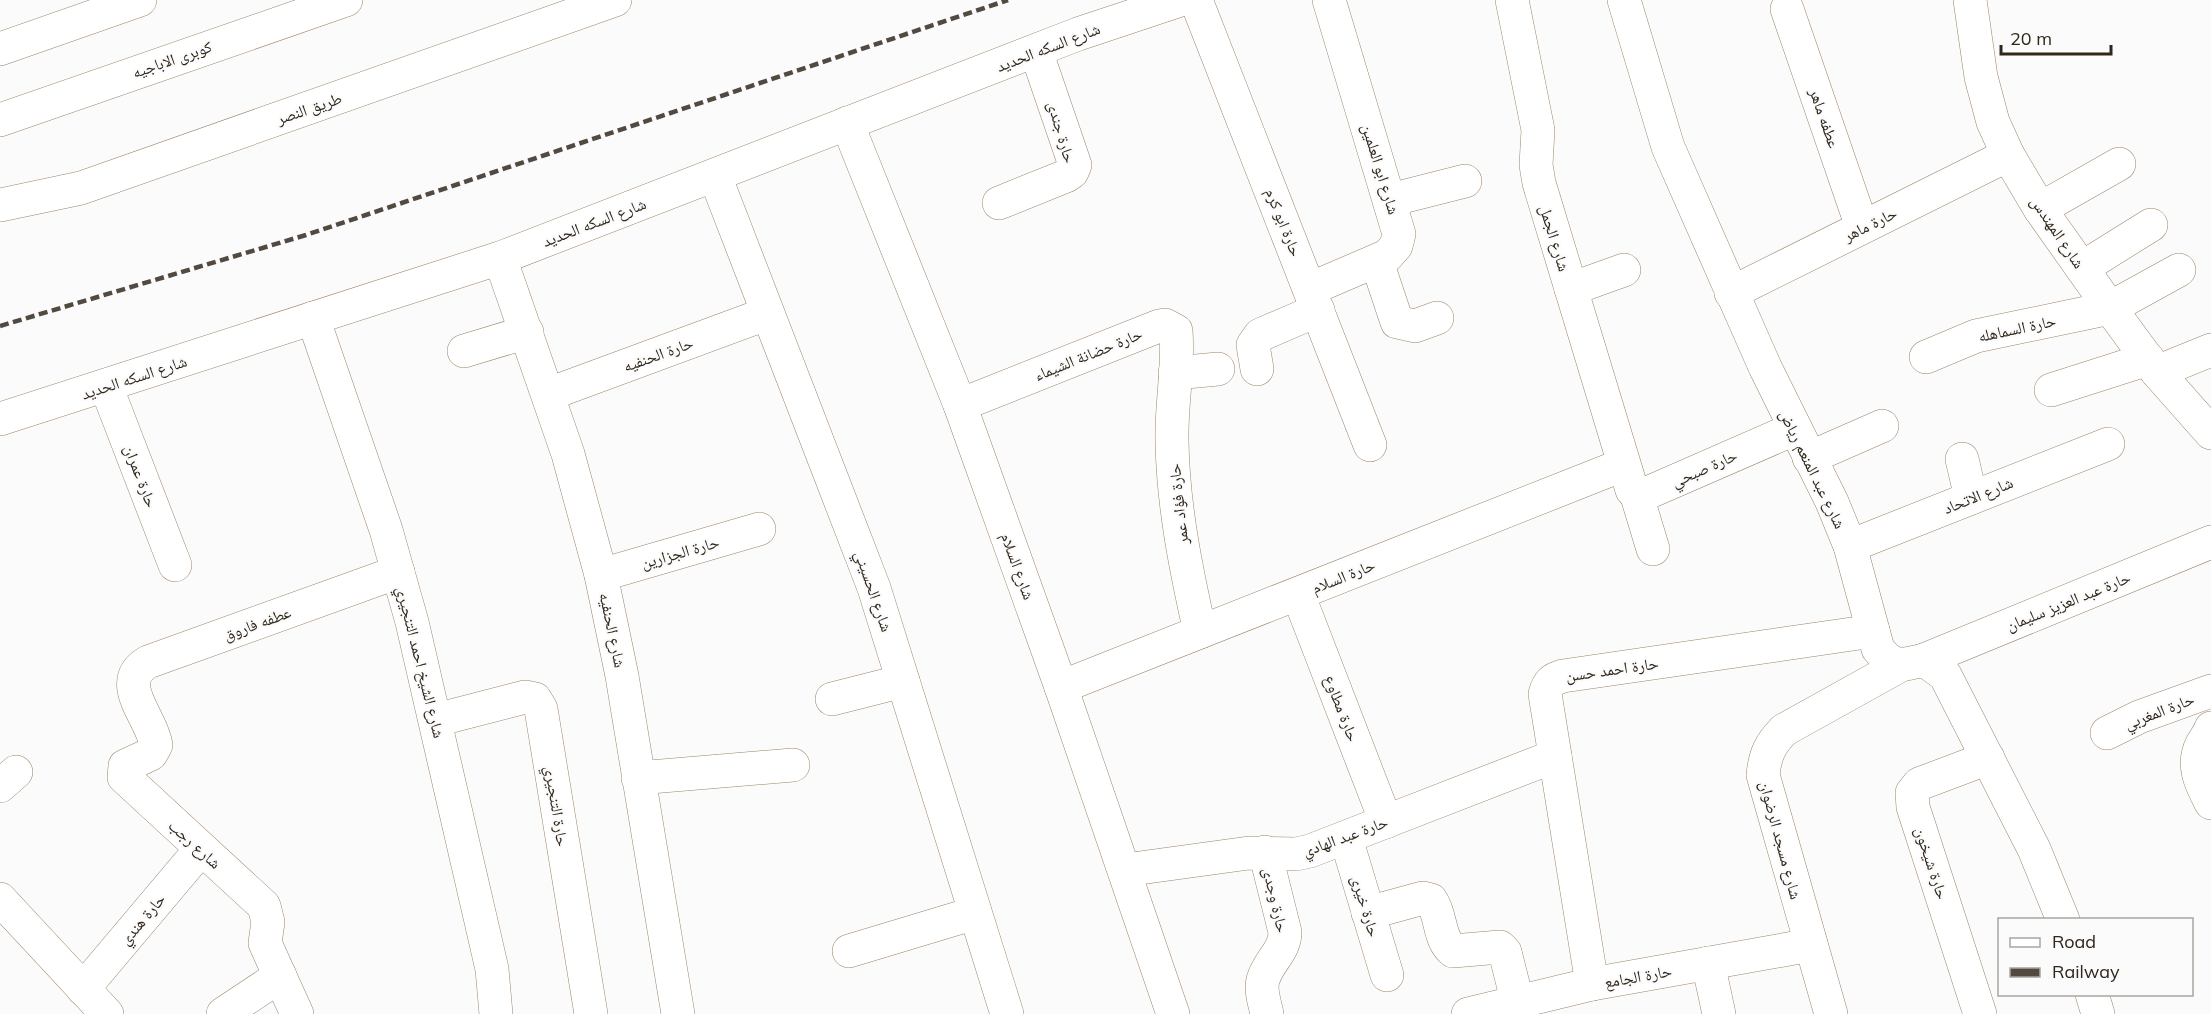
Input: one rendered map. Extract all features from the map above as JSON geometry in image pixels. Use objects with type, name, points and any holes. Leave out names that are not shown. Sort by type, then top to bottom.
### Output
[{"type":"main road","points":[[0,49],[140,0]]},
{"type":"main road","name":"كوبرى الاباجيه","points":[[0,120],[346,0]]},
{"type":"main road","name":"طريق النصر","points":[[0,205],[81,188],[615,0]]},
{"type":"main road","name":"شارع السكه الحديد","points":[[0,419],[500,258],[1036,51],[1180,0]]},
{"type":"main road","name":"حارة ابو كرم","points":[[1196,0],[1370,445]]},
{"type":"main road","name":"شارع ابو العلمين","points":[[1257,369],[1254,345],[1260,335],[1314,299],[1377,262],[1396,246],[1400,234],[1329,0]]},
{"type":"main road","name":"شارع الجمل","points":[[1512,0],[1538,130],[1536,165],[1539,183],[1653,549]]},
{"type":"main road","name":"شارع عبد المنعم رياض","points":[[1624,0],[1668,147],[1731,293],[1794,429],[1832,502],[1850,546],[1878,649],[1888,661],[1913,662],[1945,675],[2034,849],[2062,918]]},
{"type":"main road","name":"شارع المهندس","points":[[1970,0],[1981,77],[1994,122],[2008,155],[2040,209],[2110,308],[2152,365],[2211,433]]},
{"type":"main road","name":"عطفه ماهر","points":[[1787,9],[1862,227]]},
{"type":"main road","name":"حارة جندى","points":[[999,202],[1066,176],[1072,172],[1075,165],[1036,51]]},
{"type":"main road","name":"شارع السلام","points":[[847,123],[960,405],[1061,687],[1173,1014]]},
{"type":"main road","name":"حارة ماهر","points":[[1731,293],[2008,155]]},
{"type":"main road","points":[[2040,209],[2119,164]]},
{"type":"main road","name":"شارع الحسيني","points":[[715,176],[766,314],[847,513],[903,681],[1007,1014]]},
{"type":"main road","points":[[1390,200],[1465,182]]},
{"type":"main road","points":[[2082,268],[2151,225]]},
{"type":"main road","name":"شارع الحنفيه","points":[[500,258],[549,394],[601,575],[622,676],[678,1014]]},
{"type":"main road","points":[[1377,262],[1397,322],[1415,326],[1437,318]]},
{"type":"main road","points":[[1571,289],[1624,270]]},
{"type":"main road","name":"حارة السماهله","points":[[1926,357],[1976,336],[2110,308],[2179,270]]},
{"type":"main road","name":"حارة الحنفيه","points":[[549,394],[766,314]]},
{"type":"main road","name":"شارع الشيخ احمد التنجيري","points":[[313,318],[398,572],[436,720],[492,969],[496,1014]]},
{"type":"main road","name":"حارة حضانة الشيماء","points":[[960,405],[1165,325],[1176,330],[1175,374]]},
{"type":"main road","points":[[464,351],[527,332]]},
{"type":"main road","points":[[2051,390],[2211,350]]},
{"type":"main road","points":[[1175,374],[1218,369]]},
{"type":"main road","name":"حارة فؤاد عمر","points":[[1175,374],[1172,442],[1176,506],[1180,540],[1200,632]]},
{"type":"main road","name":"حارة عمران","points":[[106,386],[176,566]]},
{"type":"main road","points":[[1809,458],[1882,426]]},
{"type":"main road","name":"حارة صبحي","points":[[1631,482],[1645,494],[1794,429]]},
{"type":"main road","name":"شارع الاتحاد","points":[[1850,546],[2108,444]]},
{"type":"main road","points":[[1962,459],[1971,498]]},
{"type":"main road","name":"حارة السلام","points":[[1061,687],[1610,471],[1620,469],[1631,482]]},
{"type":"main road","name":"حارة الجزارين","points":[[601,575],[759,529]]},
{"type":"main road","name":"حارة عبد العزيز سليمان","points":[[1913,662],[2211,542]]},
{"type":"main road","name":"عطفه فاروق","points":[[133,690],[133,678],[138,668],[148,662],[398,572]]},
{"type":"main road","name":"حارة مطاوع","points":[[1298,594],[1386,822]]},
{"type":"main road","name":"حارة احمد حسن","points":[[1592,984],[1545,694],[1553,679],[1873,632]]},
{"type":"main road","name":"شارع مسجد الرضوان","points":[[1831,1014],[1763,775],[1765,757],[1771,743],[1784,730],[1913,662]]},
{"type":"main road","points":[[832,699],[903,681]]},
{"type":"main road","name":"شارع رجب","points":[[133,690],[156,746],[151,754],[125,766],[124,777],[264,906],[268,922],[265,943],[297,1014]]},
{"type":"main road","name":"حارة المغربي","points":[[2107,733],[2139,717],[2211,691]]},
{"type":"main road","name":"حارة التنجيري","points":[[436,720],[525,697],[535,699],[541,709],[591,1014]]},
{"type":"main road","points":[[2211,728],[2200,746],[2196,763],[2199,780],[2211,802]]},
{"type":"main road","name":"حارة عبد الهادي","points":[[1125,870],[1265,852],[1303,853],[1555,756]]},
{"type":"main road","name":"حارة شيخون","points":[[1980,1014],[1913,807],[1912,793],[1919,784],[1988,758]]},
{"type":"main road","points":[[638,778],[793,765]]},
{"type":"main road","name":"حارة خيرى","points":[[1346,838],[1387,975]]},
{"type":"main road","name":"حارة هندي","points":[[83,989],[201,849]]},
{"type":"main road","name":"حارة وجدى","points":[[1265,852],[1285,932],[1285,943],[1267,969],[1262,982],[1266,1014]]},
{"type":"main road","points":[[1368,913],[1423,898],[1431,900],[1435,906],[1446,946],[1452,951],[1500,947],[1504,952],[1517,1000]]},
{"type":"main road","points":[[0,899],[106,1014]]},
{"type":"main road","points":[[849,951],[975,913]]},
{"type":"main road","name":"حارة الجامع","points":[[1467,1014],[1517,1000],[1592,984],[1811,945]]},
{"type":"main road","points":[[1708,963],[1719,1014]]},
{"type":"main road","points":[[223,1014],[280,976]]},
{"type":"main road","points":[[2093,996],[2098,1014]]},
{"type":"railway","points":[[0,326],[306,235],[1008,0]]}]
